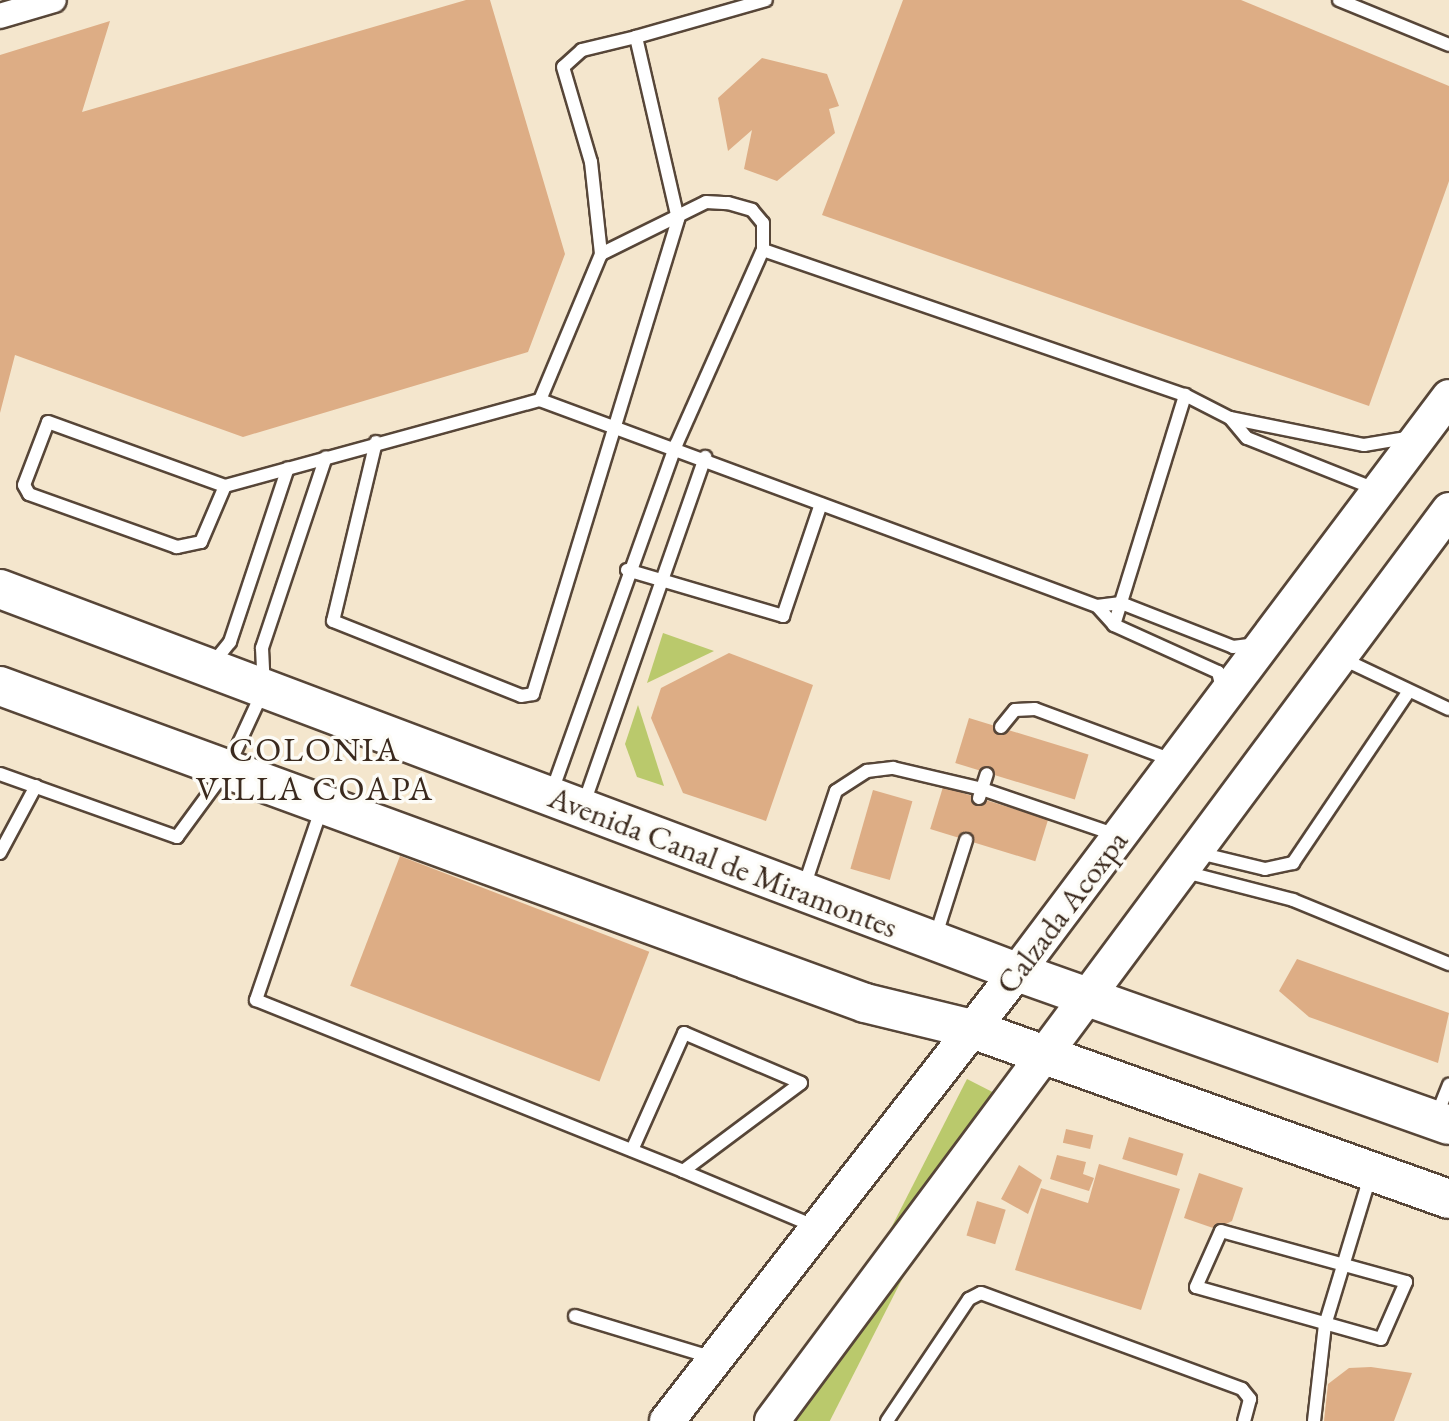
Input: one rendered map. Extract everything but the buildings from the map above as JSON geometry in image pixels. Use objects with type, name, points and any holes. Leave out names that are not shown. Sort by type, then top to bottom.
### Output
[{"type":"main road","name":"Calzada Acoxpa","points":[[667,1421],[1017,972],[1172,760],[1449,397]]},
{"type":"main road","name":"Calzada Acoxpa","points":[[772,1421],[1049,1058],[1087,995],[1449,510]]},
{"type":"main road","name":"Avenida Canal de Miramontes","points":[[0,589],[1017,972],[1442,1123]]},
{"type":"main road","points":[[0,686],[865,1003],[972,1029],[1449,1199]]},
{"type":"street","points":[[0,16],[54,0]]},
{"type":"lane","points":[[540,400],[601,254],[591,162],[563,67],[582,50],[766,0]]},
{"type":"lane","points":[[1339,0],[1449,45]]},
{"type":"lane","points":[[376,442],[333,621],[521,696],[542,681],[678,219],[636,37]]},
{"type":"lane","points":[[566,803],[627,570],[676,445],[763,250],[763,223],[752,210],[706,202],[678,219],[601,254]]},
{"type":"lane","points":[[763,250],[1185,395],[1230,418],[1364,445],[1425,430]]},
{"type":"lane","points":[[1114,625],[1185,395]]},
{"type":"lane","points":[[225,486],[201,542],[191,547],[70,509],[24,485],[48,422],[225,486],[376,442],[540,400],[676,445],[821,504],[1097,606],[1121,603],[1233,647],[1260,643]]},
{"type":"lane","points":[[1230,418],[1247,438],[1378,491]]},
{"type":"lane","points":[[0,774],[177,837],[227,769],[264,689],[262,648],[326,457]]},
{"type":"lane","points":[[566,803],[659,579],[705,457]]},
{"type":"lane","points":[[208,668],[230,642],[288,468]]},
{"type":"lane","points":[[627,570],[783,616],[821,504]]},
{"type":"lane","points":[[1097,606],[1114,625],[1218,672],[1223,693]]},
{"type":"lane","points":[[1339,657],[1449,709]]},
{"type":"lane","points":[[1185,861],[1265,869],[1293,863],[1409,691]]},
{"type":"lane","points":[[1001,727],[1015,710],[1035,709],[1172,760]]},
{"type":"lane","points":[[803,892],[836,791],[867,771],[893,768],[1119,836]]},
{"type":"lane","points":[[981,794],[987,774]]},
{"type":"lane","points":[[0,853],[36,786]]},
{"type":"lane","points":[[323,804],[256,1000],[819,1228]]},
{"type":"lane","points":[[934,941],[966,840]]},
{"type":"lane","points":[[1185,861],[1293,900],[1449,964]]},
{"type":"lane","points":[[632,1150],[684,1033],[801,1083],[683,1171]]},
{"type":"lane","points":[[1442,1123],[1449,1085]]},
{"type":"lane","points":[[1314,1421],[1325,1325],[1372,1171]]},
{"type":"lane","points":[[1221,1231],[1346,1262],[1406,1282],[1381,1339],[1325,1325],[1196,1287],[1221,1231]]},
{"type":"lane","points":[[887,1421],[969,1299],[981,1293],[1242,1389],[1250,1399],[1244,1421]]},
{"type":"lane","points":[[575,1316],[716,1359]]},
{"type":"green space","points":[[663,633],[714,651],[647,683]]},
{"type":"green space","points":[[638,705],[664,786],[637,777],[625,744]]},
{"type":"green space","points":[[967,1079],[996,1094],[830,1421],[793,1421]]},
{"type":"district","name":"COLONIA VILLA COAPA","points":[[315,768]]}]
